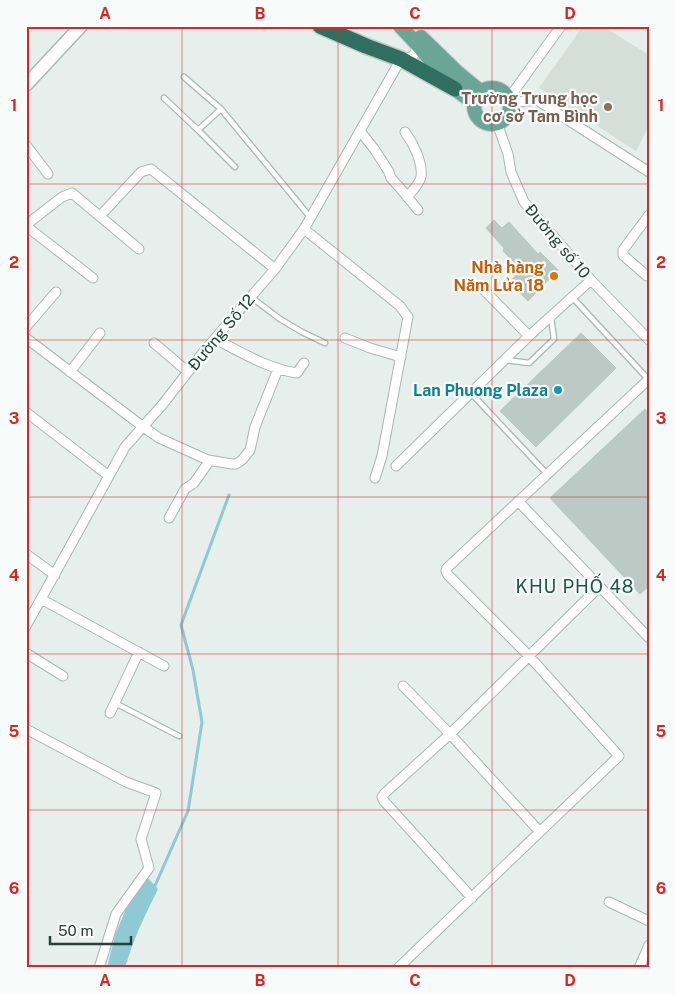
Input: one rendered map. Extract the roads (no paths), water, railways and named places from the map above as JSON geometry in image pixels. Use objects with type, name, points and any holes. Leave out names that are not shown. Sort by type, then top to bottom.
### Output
[{"type":"highway","points":[[320,26],[401,59],[455,89]]},
{"type":"main road","points":[[400,26],[455,89],[478,98]]},
{"type":"main road","points":[[411,26],[458,73],[478,98]]},
{"type":"main road","points":[[496,89],[505,94],[509,101],[509,111],[505,119],[497,123],[488,124],[481,120],[476,113],[478,98],[486,90],[496,89]]},
{"type":"street","points":[[509,101],[561,26]]},
{"type":"street","points":[[27,83],[75,28]]},
{"type":"street","name":"Đường Số 12","points":[[26,626],[125,447],[163,404],[214,339],[275,269],[304,229],[401,59],[409,58],[415,54],[417,50],[416,43]]},
{"type":"street","points":[[509,101],[537,100],[649,172]]},
{"type":"street","name":"Đường số 10","points":[[497,123],[512,172],[524,202],[591,280],[649,340]]},
{"type":"street","points":[[360,131],[375,150],[391,178],[418,210]]},
{"type":"street","points":[[405,132],[412,143],[419,162],[421,177],[416,188],[407,197]]},
{"type":"street","points":[[26,145],[48,174]]},
{"type":"street","points":[[100,216],[141,172],[151,169],[275,269]]},
{"type":"street","points":[[93,278],[26,225],[62,197],[72,193],[139,249]]},
{"type":"street","points":[[647,276],[623,254],[649,216]]},
{"type":"street","points":[[304,229],[400,306],[408,317],[382,456],[375,478]]},
{"type":"street","points":[[396,466],[529,336],[591,280]]},
{"type":"street","points":[[481,287],[529,336]]},
{"type":"street","points":[[26,327],[56,292]]},
{"type":"street","points":[[70,372],[100,333]]},
{"type":"street","points":[[26,338],[159,438],[208,460],[232,464],[242,460],[250,450],[255,427],[278,369]]},
{"type":"street","points":[[345,338],[400,357]]},
{"type":"street","points":[[214,339],[278,369],[297,373],[304,363]]},
{"type":"street","points":[[154,343],[188,372]]},
{"type":"street","points":[[398,968],[619,756],[529,656],[446,571],[649,379]]},
{"type":"street","points":[[26,412],[109,476]]},
{"type":"street","points":[[169,518],[185,489],[194,484],[208,463],[208,460]]},
{"type":"street","points":[[518,501],[649,638]]},
{"type":"street","points":[[26,554],[55,575]]},
{"type":"street","points":[[472,898],[382,797],[450,734],[599,586]]},
{"type":"street","points":[[41,599],[164,666]]},
{"type":"street","points":[[110,714],[139,652]]},
{"type":"street","points":[[26,653],[63,676]]},
{"type":"street","points":[[403,686],[540,832]]},
{"type":"street","points":[[26,729],[126,782],[156,793],[141,839],[149,868],[116,914],[99,968]]},
{"type":"street","points":[[609,902],[649,921]]},
{"type":"street","points":[[639,968],[649,945]]},
{"type":"lane","points":[[184,76],[221,109],[310,217]]},
{"type":"lane","points":[[164,98],[235,167]]},
{"type":"lane","points":[[198,130],[221,109]]},
{"type":"lane","points":[[251,297],[280,319],[325,343]]},
{"type":"lane","points":[[572,297],[649,379]]},
{"type":"lane","points":[[504,360],[529,363],[554,339],[551,316]]},
{"type":"lane","points":[[471,393],[548,474]]},
{"type":"lane","points":[[115,703],[178,736]]},
{"type":"water","points":[[147,877],[158,889],[144,918],[125,968],[107,968],[115,935],[126,909]]},
{"type":"waterway","points":[[154,888],[188,811],[202,722],[193,670],[181,625],[229,495]]},
{"type":"place","name":"Trường Trung học cơ sở Tam Bình","points":[[608,107]]},
{"type":"place","name":"Nhà hàng Năm Lửa 18","points":[[554,276]]},
{"type":"place","name":"Lan Phuong Plaza","points":[[558,390]]},
{"type":"district","name":"KHU PHỐ 48","points":[[575,587]]}]
